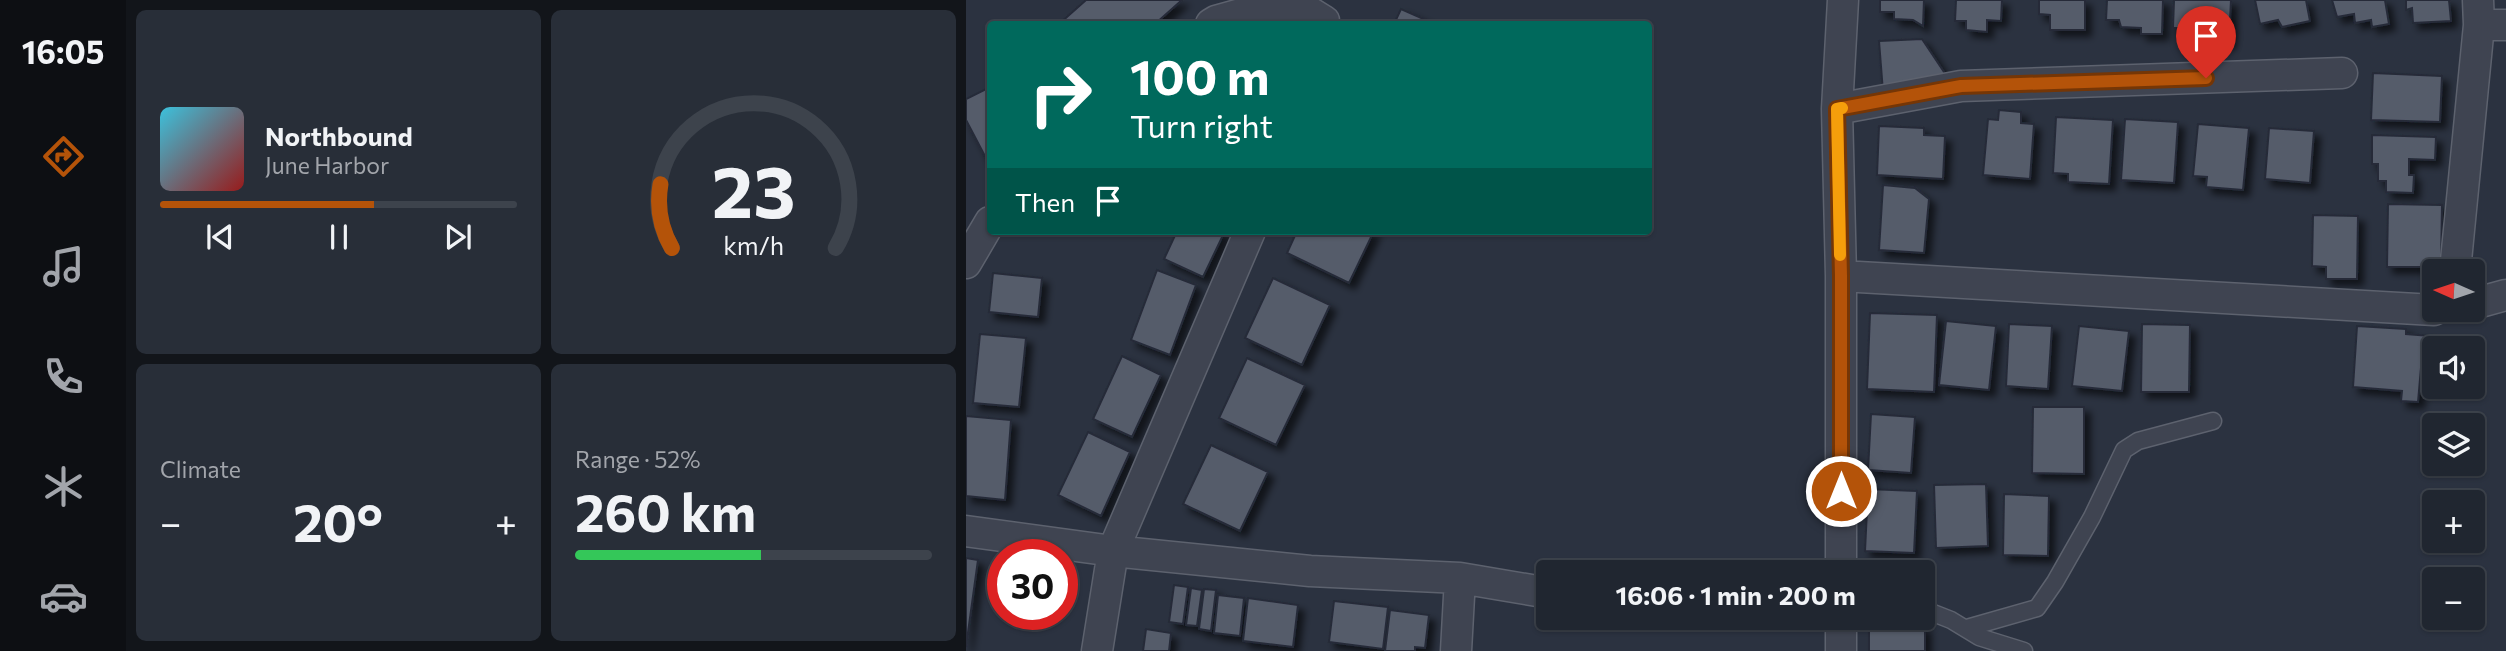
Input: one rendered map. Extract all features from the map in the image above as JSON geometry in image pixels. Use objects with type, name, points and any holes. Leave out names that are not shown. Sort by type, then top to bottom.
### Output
[{"type":"street","points":[[1841,560],[1841,276],[1837,109],[1843,0]]},
{"type":"street","points":[[1216,21],[1262,8],[1303,8],[1324,21]]},
{"type":"street","points":[[2457,259],[2488,17]]},
{"type":"street","points":[[1837,109],[1961,86],[2342,73]]},
{"type":"street","points":[[966,263],[987,227]]},
{"type":"street","points":[[1097,651],[1113,551],[1248,235]]},
{"type":"street","points":[[1841,276],[2422,309]]},
{"type":"street","points":[[2485,301],[2506,295]]},
{"type":"street","points":[[966,531],[1113,551],[1310,571],[1460,578],[1536,591]]},
{"type":"street","points":[[1456,651],[1460,578]]},
{"type":"street","points":[[1841,630],[1841,651]]},
{"type":"lane","points":[[1967,628],[2037,608],[2092,517],[2124,450],[2138,441],[2213,421]]},
{"type":"lane","points":[[1935,614],[1967,628],[1979,637],[2024,651]]},
{"type":"building","points":[[1086,0],[1182,0],[1158,21],[1062,21]]},
{"type":"building","points":[[1880,0],[1924,0],[1923,26],[1913,20],[1894,19],[1894,12],[1880,12]]},
{"type":"building","points":[[1956,0],[2002,0],[2001,21],[1987,20],[1987,32],[1966,30],[1966,21],[1955,21]]},
{"type":"building","points":[[2039,0],[2085,0],[2085,30],[2050,30],[2050,15],[2039,14]]},
{"type":"building","points":[[2107,0],[2163,0],[2162,34],[2141,34],[2141,28],[2121,27],[2119,20],[2106,20]]},
{"type":"building","points":[[2174,0],[2231,0],[2229,42],[2191,41],[2186,28],[2173,28]]},
{"type":"building","points":[[2255,0],[2306,0],[2310,21],[2282,27],[2278,20],[2260,24]]},
{"type":"building","points":[[2332,0],[2385,0],[2389,24],[2372,27],[2371,20],[2355,23],[2354,14],[2337,17]]},
{"type":"building","points":[[2406,0],[2449,0],[2451,21],[2413,23],[2412,8],[2406,10]]},
{"type":"building","points":[[1401,9],[1428,21],[1395,21]]},
{"type":"building","points":[[1922,39],[1950,81],[1883,92],[1879,41]]},
{"type":"building","points":[[2373,73],[2442,76],[2440,122],[2371,120]]},
{"type":"building","points":[[987,88],[987,160],[966,120],[966,99]]},
{"type":"building","points":[[1999,110],[2021,112],[2021,123],[2034,124],[2030,179],[1983,175],[1988,119],[1998,120]]},
{"type":"building","points":[[2056,117],[2113,120],[2109,184],[2068,182],[2068,174],[2053,173]]},
{"type":"building","points":[[2125,119],[2178,122],[2174,183],[2121,180]]},
{"type":"building","points":[[2198,124],[2249,128],[2243,190],[2206,187],[2207,177],[2193,176]]},
{"type":"building","points":[[1879,126],[1924,128],[1924,135],[1945,136],[1943,179],[1877,175]]},
{"type":"building","points":[[2269,128],[2314,131],[2310,183],[2265,179]]},
{"type":"building","points":[[2372,135],[2436,137],[2435,160],[2409,159],[2409,175],[2414,175],[2413,193],[2386,192],[2386,181],[2378,181],[2378,164],[2372,164]]},
{"type":"building","points":[[1883,185],[1915,188],[1929,199],[1924,253],[1879,250]]},
{"type":"building","points":[[2388,204],[2442,205],[2441,259],[2422,259],[2422,267],[2387,267]]},
{"type":"building","points":[[2313,215],[2358,216],[2357,279],[2326,279],[2326,267],[2312,266]]},
{"type":"building","points":[[1175,235],[1223,235],[1203,277],[1164,259]]},
{"type":"building","points":[[1295,235],[1372,235],[1349,283],[1287,253]]},
{"type":"building","points":[[1157,270],[1196,285],[1170,355],[1131,340]]},
{"type":"building","points":[[993,273],[1042,278],[1038,317],[989,312]]},
{"type":"building","points":[[1273,278],[1330,305],[1302,365],[1245,338]]},
{"type":"building","points":[[1870,313],[1937,315],[1934,392],[1867,389]]},
{"type":"building","points":[[1946,321],[1996,326],[1989,390],[1939,385]]},
{"type":"building","points":[[2009,324],[2052,326],[2048,389],[2006,386]]},
{"type":"building","points":[[2142,324],[2190,325],[2189,392],[2141,392]]},
{"type":"building","points":[[2079,326],[2129,331],[2122,391],[2072,386]]},
{"type":"building","points":[[2357,326],[2406,329],[2406,334],[2431,336],[2422,336],[2418,402],[2401,401],[2402,391],[2353,387]]},
{"type":"building","points":[[980,334],[1026,338],[1019,407],[973,403]]},
{"type":"building","points":[[1122,356],[1161,375],[1132,437],[1093,419]]},
{"type":"building","points":[[1247,358],[1305,385],[1276,445],[1219,418]]},
{"type":"building","points":[[2033,407],[2084,407],[2084,474],[2032,473]]},
{"type":"building","points":[[1871,414],[1915,417],[1911,473],[1868,470]]},
{"type":"building","points":[[966,416],[1011,420],[1005,500],[966,496]]},
{"type":"building","points":[[1088,432],[1130,452],[1101,516],[1058,495]]},
{"type":"building","points":[[1211,445],[1268,472],[1240,531],[1183,504]]},
{"type":"building","points":[[1986,484],[1988,546],[1936,548],[1934,485]]},
{"type":"building","points":[[1868,489],[1917,491],[1914,553],[1865,551]]},
{"type":"building","points":[[2004,494],[2049,496],[2048,556],[2003,555]]},
{"type":"building","points":[[966,558],[978,560],[966,647]]},
{"type":"building","points":[[1174,585],[1188,587],[1183,624],[1169,622]]},
{"type":"building","points":[[1191,588],[1202,590],[1197,626],[1186,625]]},
{"type":"building","points":[[1204,589],[1216,590],[1211,631],[1199,629]]},
{"type":"building","points":[[1218,595],[1244,598],[1240,636],[1214,633]]},
{"type":"building","points":[[1248,598],[1298,605],[1293,647],[1243,641]]},
{"type":"building","points":[[1334,601],[1388,607],[1383,649],[1329,642]]},
{"type":"building","points":[[1390,610],[1429,615],[1425,648],[1415,647],[1415,651],[1385,651]]},
{"type":"building","points":[[1146,629],[1171,633],[1169,651],[1143,651]]},
{"type":"building","points":[[1869,630],[1925,630],[1925,651],[1869,651]]},
{"type":"slow traffic","points":[[1840,255],[1837,109],[1842,108]]},
{"type":"route","points":[[1841,491],[1841,276],[1837,109],[1961,86],[2206,78]]}]
